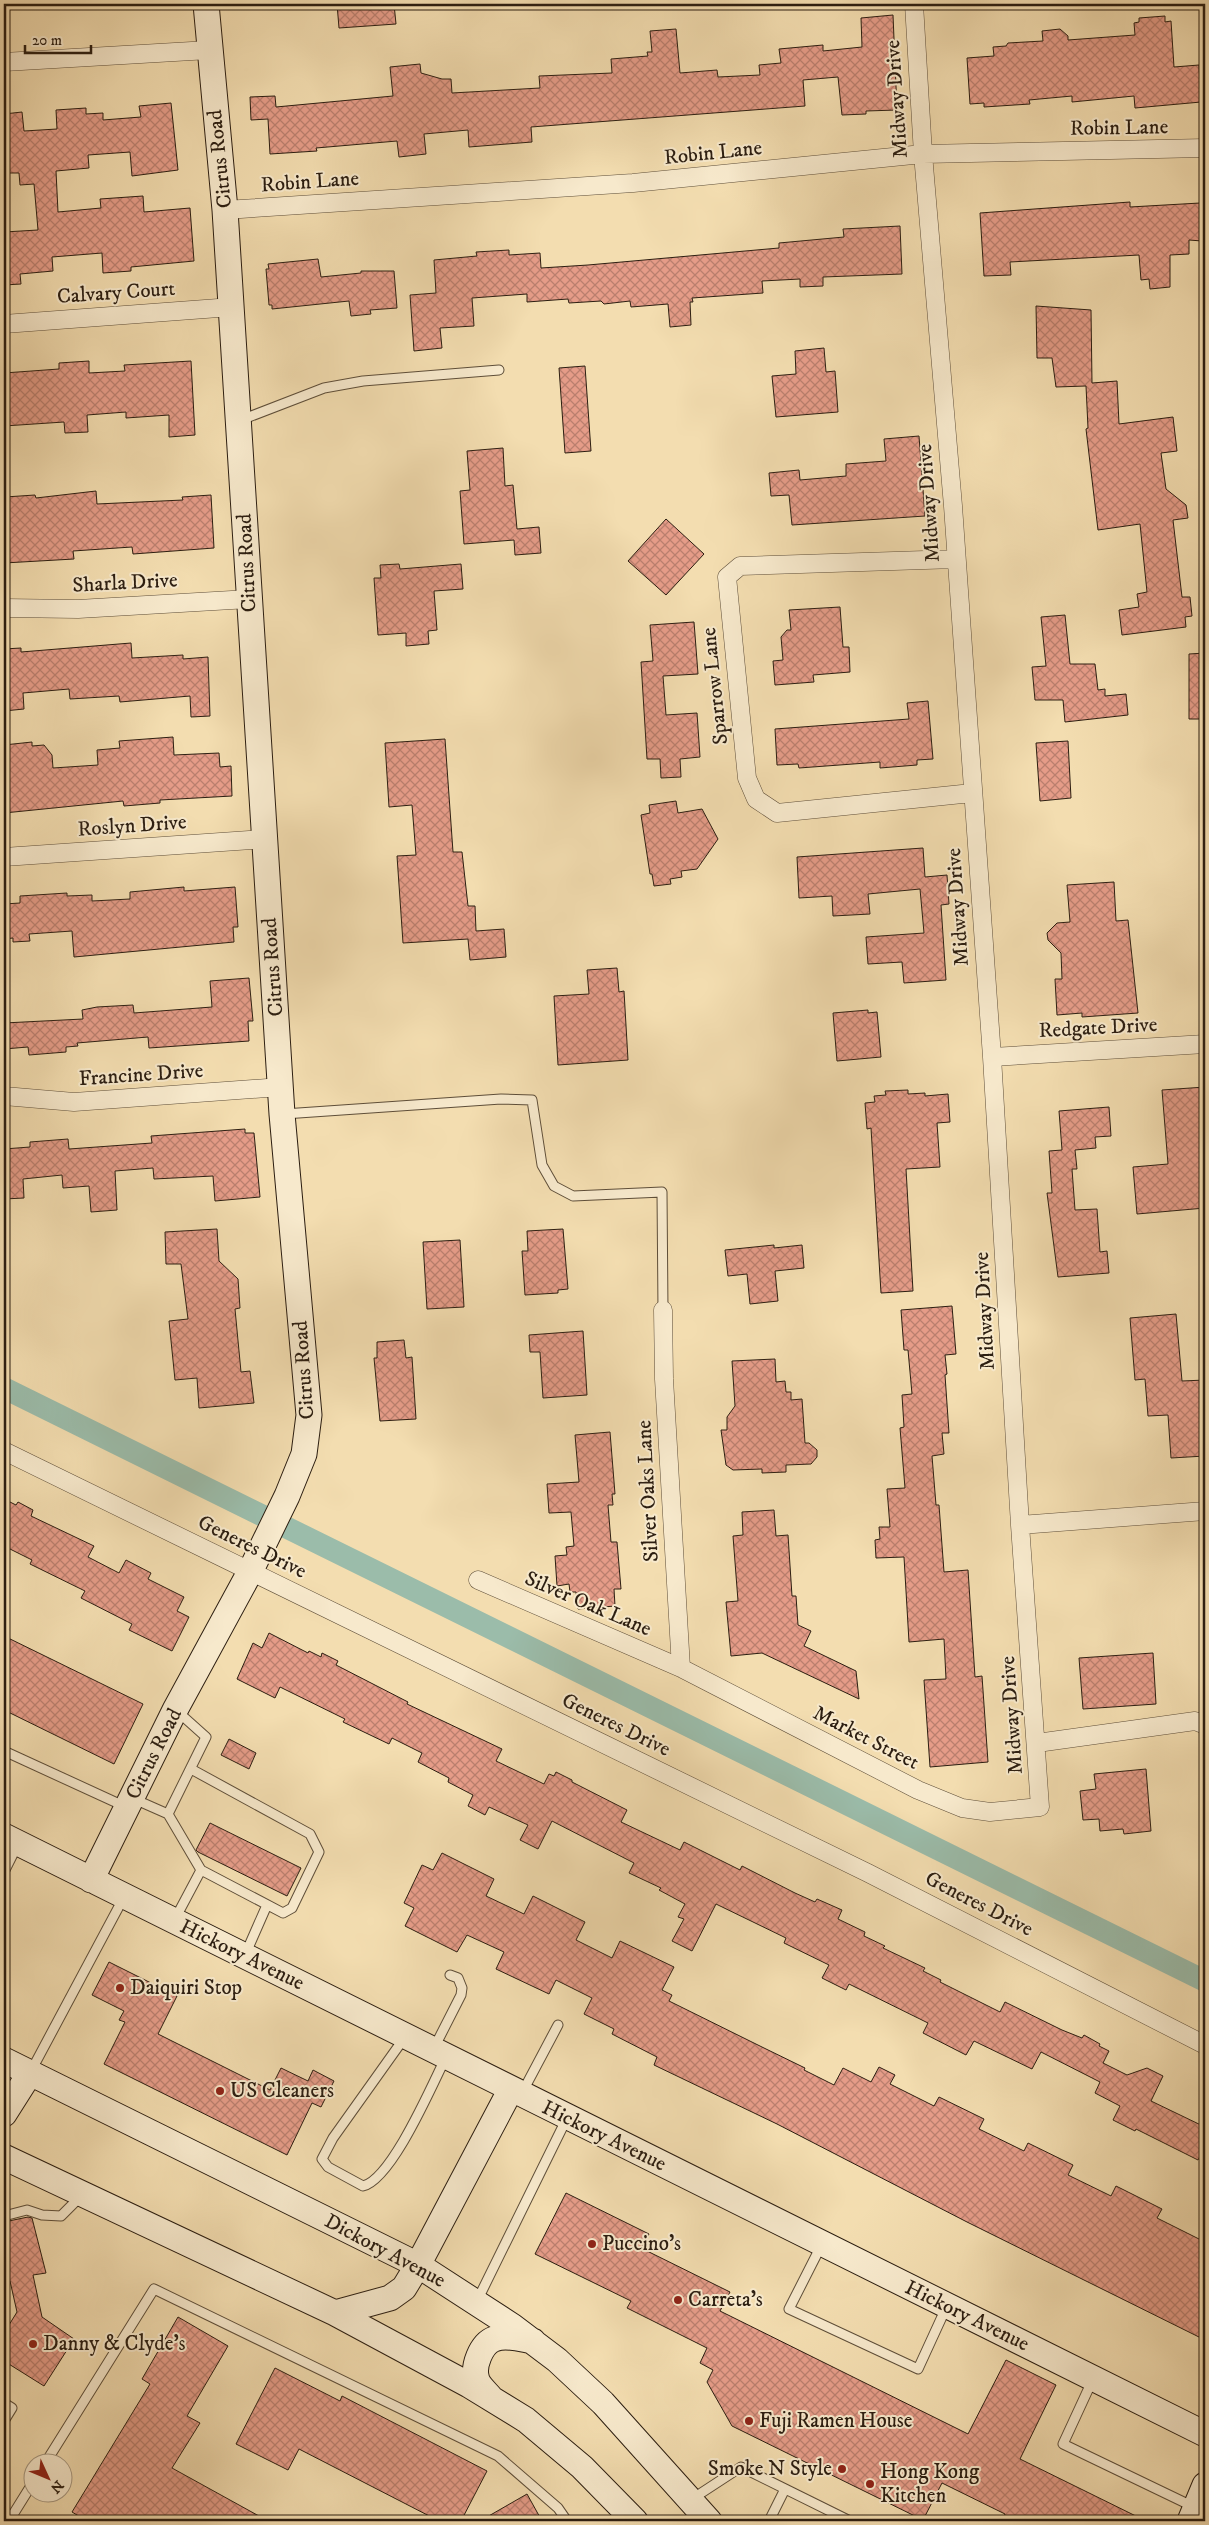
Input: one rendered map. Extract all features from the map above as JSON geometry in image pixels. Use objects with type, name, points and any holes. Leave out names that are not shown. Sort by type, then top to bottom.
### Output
[{"type":"main road","name":"Citrus Road","points":[[91,1880],[175,1710],[253,1566],[287,1496],[304,1454],[310,1415],[282,1114],[232,307],[206,4]]},
{"type":"main road","name":"Hickory Avenue","points":[[11,1840],[1205,2434]]},
{"type":"main road","name":"Dickory Avenue","points":[[4,2060],[418,2265],[477,2303],[533,2341],[557,2360],[603,2403],[709,2521]]},
{"type":"main road","points":[[4,2089],[30,2073]]},
{"type":"main road","points":[[4,2114],[30,2073]]},
{"type":"main road","points":[[335,2313],[390,2298],[404,2288],[516,2092]]},
{"type":"main road","points":[[4,2157],[335,2313],[492,2399],[526,2420],[575,2462],[636,2521]]},
{"type":"main road","points":[[492,2399],[477,2380],[476,2367],[482,2350],[494,2339],[511,2337],[533,2341]]},
{"type":"main road","points":[[1193,2515],[1205,2485]]},
{"type":"street","name":"Midway Drive","points":[[914,4],[923,154],[953,506],[992,1056],[1020,1525],[1037,1743],[1040,1807]]},
{"type":"street","points":[[4,62],[209,50]]},
{"type":"street","name":"Robin Lane","points":[[225,210],[633,184],[923,154],[1205,148]]},
{"type":"street","name":"Calvary Court","points":[[4,324],[232,307]]},
{"type":"street","name":"Sparrow Lane","points":[[956,559],[740,566],[727,577],[747,778],[756,800],[777,813],[972,793]]},
{"type":"street","name":"Sharla Drive","points":[[4,608],[78,609],[249,599]]},
{"type":"street","name":"Roslyn Drive","points":[[4,857],[264,839]]},
{"type":"street","name":"Redgate Drive","points":[[992,1056],[1205,1044]]},
{"type":"street","name":"Francine Drive","points":[[4,1096],[74,1102],[281,1087]]},
{"type":"street","name":"Silver Oaks Lane","points":[[663,1310],[664,1378],[681,1668]]},
{"type":"street","name":"Generes Drive","points":[[4,1451],[253,1566],[868,1872],[1205,2045]]},
{"type":"street","points":[[1020,1525],[1205,1510]]},
{"type":"street","name":"Silver Oak Lane","points":[[478,1580],[681,1668]]},
{"type":"street","name":"Market Street","points":[[681,1668],[918,1790],[962,1808],[990,1812],[1040,1807]]},
{"type":"street","points":[[1037,1743],[1196,1721],[1205,1725]]},
{"type":"lane","points":[[239,421],[324,388],[363,381],[499,370]]},
{"type":"lane","points":[[282,1114],[501,1099],[532,1100],[542,1165],[554,1186],[573,1196],[662,1192],[663,1310]]},
{"type":"lane","points":[[168,1814],[206,1737],[175,1710]]},
{"type":"lane","points":[[4,1750],[129,1803],[168,1814],[201,1870],[282,1913],[292,1908],[318,1852],[310,1834],[191,1769]]},
{"type":"lane","points":[[4,1872],[11,1840]]},
{"type":"lane","points":[[174,1922],[201,1870]]},
{"type":"lane","points":[[30,2073],[124,1896]]},
{"type":"lane","points":[[244,1956],[267,1905]]},
{"type":"lane","points":[[405,2037],[333,2138],[322,2159],[328,2167],[363,2186],[371,2184],[398,2152],[440,2054],[462,1995],[458,1978],[450,1975]]},
{"type":"lane","points":[[516,2092],[558,2025]]},
{"type":"lane","points":[[477,2303],[568,2118]]},
{"type":"lane","points":[[4,2216],[27,2210],[42,2215],[61,2216],[84,2194]]},
{"type":"lane","points":[[822,2244],[789,2309],[918,2369],[946,2306]]},
{"type":"lane","points":[[52,2452],[154,2289],[498,2456],[558,2508],[567,2521]]},
{"type":"lane","points":[[1094,2379],[1063,2444],[1193,2515]]},
{"type":"lane","points":[[4,2403],[12,2408],[4,2421]]},
{"type":"lane","points":[[690,2500],[741,2467],[850,2521]]},
{"type":"lane","points":[[769,2521],[785,2489]]},
{"type":"lane","points":[[10,2521],[22,2501]]},
{"type":"building","points":[[337,4],[394,4],[396,24],[339,28]]},
{"type":"building","points":[[893,15],[897,110],[866,111],[866,114],[842,115],[838,77],[803,80],[805,106],[531,127],[532,142],[469,147],[468,130],[424,134],[426,154],[399,157],[397,141],[316,148],[317,151],[270,154],[268,119],[251,120],[250,97],[275,96],[276,107],[393,96],[390,67],[420,64],[421,73],[442,79],[451,79],[452,93],[540,88],[539,76],[612,73],[611,59],[648,56],[647,52],[652,52],[650,31],[676,29],[680,73],[717,70],[718,77],[760,75],[759,65],[781,63],[779,49],[823,45],[823,51],[862,47],[861,18]]},
{"type":"building","points":[[1165,16],[1165,22],[1171,21],[1174,67],[1199,65],[1201,102],[1135,108],[1134,96],[1072,102],[1072,96],[1029,100],[1030,104],[984,107],[984,103],[970,104],[967,58],[994,56],[993,47],[1006,46],[1008,43],[1043,41],[1042,31],[1060,29],[1068,36],[1068,40],[1135,35],[1134,23],[1139,22],[1139,18]]},
{"type":"building","points":[[171,103],[178,170],[132,176],[130,152],[88,155],[89,168],[56,171],[58,212],[101,208],[100,199],[143,196],[144,212],[190,208],[194,261],[131,267],[131,271],[103,273],[102,253],[52,257],[53,271],[20,274],[21,284],[4,285],[4,232],[38,230],[34,184],[20,185],[19,173],[7,173],[4,114],[22,112],[24,131],[57,129],[56,110],[86,108],[86,114],[103,113],[103,120],[141,117],[139,106]]},
{"type":"building","points":[[1130,202],[1130,207],[1200,203],[1202,241],[1189,240],[1189,254],[1170,255],[1170,287],[1150,289],[1149,279],[1141,280],[1139,255],[1010,262],[1011,275],[984,276],[980,213]]},
{"type":"building","points":[[900,226],[902,274],[823,277],[823,286],[800,287],[800,279],[762,281],[763,293],[692,298],[693,302],[690,302],[691,325],[670,327],[668,304],[631,307],[630,301],[604,304],[601,301],[569,303],[568,299],[527,302],[527,294],[472,298],[474,326],[440,328],[442,348],[414,351],[410,295],[436,293],[434,260],[477,256],[476,252],[509,250],[509,255],[540,253],[541,268],[588,265],[779,248],[779,243],[844,237],[843,229]]},
{"type":"building","points":[[318,259],[321,277],[361,273],[361,271],[394,271],[397,308],[370,310],[371,314],[351,316],[349,301],[272,309],[272,305],[269,305],[266,269],[269,269],[268,264]]},
{"type":"building","points":[[1036,306],[1091,310],[1092,383],[1117,381],[1119,424],[1173,417],[1177,451],[1161,453],[1166,489],[1186,505],[1188,518],[1173,520],[1182,597],[1190,597],[1192,616],[1185,617],[1186,627],[1122,635],[1119,610],[1139,607],[1137,594],[1147,592],[1140,524],[1098,530],[1086,429],[1088,428],[1086,386],[1056,387],[1052,358],[1037,358]]},
{"type":"building","points":[[824,348],[826,372],[835,371],[838,412],[776,417],[772,376],[796,374],[795,351]]},
{"type":"building","points":[[89,361],[89,373],[125,371],[124,365],[191,361],[195,435],[169,437],[169,415],[126,418],[126,412],[87,415],[88,432],[65,433],[64,422],[4,426],[4,373],[59,369],[59,363]]},
{"type":"building","points":[[585,366],[591,451],[565,453],[559,368]]},
{"type":"building","points":[[919,436],[925,516],[792,525],[789,495],[771,496],[769,473],[799,470],[800,480],[846,476],[846,464],[886,461],[884,439]]},
{"type":"building","points":[[503,448],[505,486],[513,485],[517,529],[539,527],[541,553],[515,555],[514,540],[464,544],[460,491],[470,490],[467,451]]},
{"type":"building","points":[[96,491],[97,504],[183,500],[182,497],[211,495],[214,548],[133,554],[132,547],[73,551],[74,559],[4,563],[5,497],[35,495],[36,498]]},
{"type":"building","points":[[666,519],[704,554],[666,595],[628,561]]},
{"type":"building","points":[[399,564],[400,569],[461,564],[463,589],[434,591],[437,630],[428,631],[429,644],[406,646],[406,633],[378,635],[374,578],[381,578],[380,565]]},
{"type":"building","points":[[840,607],[843,647],[849,647],[850,672],[813,675],[814,682],[775,685],[773,661],[783,660],[781,637],[787,630],[791,630],[789,610]]},
{"type":"building","points":[[1065,615],[1070,664],[1095,664],[1098,690],[1105,689],[1105,696],[1126,694],[1128,715],[1065,722],[1063,700],[1035,700],[1032,667],[1046,666],[1041,617]]},
{"type":"building","points":[[694,622],[698,674],[663,676],[666,715],[697,713],[700,757],[680,759],[681,777],[661,778],[660,759],[647,759],[641,662],[653,661],[650,625]]},
{"type":"building","points":[[131,643],[132,658],[183,655],[183,659],[208,657],[210,716],[191,717],[190,696],[120,702],[119,696],[70,699],[69,689],[23,693],[24,709],[4,711],[4,649],[21,648],[21,652]]},
{"type":"building","points":[[1205,653],[1205,719],[1189,719],[1189,654]]},
{"type":"building","points":[[928,701],[933,759],[917,760],[917,765],[880,768],[880,762],[799,768],[798,764],[777,765],[775,729],[909,719],[907,703]]},
{"type":"building","points":[[173,737],[174,755],[219,753],[220,767],[231,766],[232,796],[160,800],[160,803],[124,806],[123,801],[4,813],[4,745],[32,742],[32,746],[44,745],[52,755],[53,768],[98,765],[97,750],[120,748],[119,741]]},
{"type":"building","points":[[445,739],[453,852],[462,852],[468,906],[475,906],[476,931],[504,929],[506,957],[470,960],[468,939],[403,943],[397,856],[416,855],[412,805],[389,807],[385,743]]},
{"type":"building","points":[[1068,741],[1071,798],[1040,801],[1036,743]]},
{"type":"building","points":[[676,801],[678,813],[702,809],[718,839],[697,869],[681,871],[682,877],[670,879],[671,884],[654,886],[652,874],[650,874],[641,815],[650,813],[649,805]]},
{"type":"building","points":[[923,848],[925,877],[947,875],[949,904],[941,905],[946,980],[904,983],[902,962],[868,964],[866,937],[924,933],[920,889],[868,894],[870,914],[833,916],[832,896],[799,898],[797,857]]},
{"type":"building","points":[[1114,882],[1116,921],[1128,920],[1138,1013],[1082,1017],[1082,1013],[1057,1015],[1055,979],[1062,979],[1061,953],[1048,940],[1047,933],[1057,923],[1070,922],[1067,885]]},
{"type":"building","points":[[184,887],[184,891],[235,887],[238,927],[233,927],[234,942],[74,957],[72,931],[29,934],[30,941],[13,942],[13,938],[4,939],[4,904],[20,903],[20,896],[67,893],[67,896],[92,895],[92,901],[130,899],[130,892]]},
{"type":"building","points":[[617,968],[619,992],[624,991],[628,1060],[558,1065],[554,996],[589,994],[587,970]]},
{"type":"building","points":[[249,978],[253,1021],[248,1021],[249,1041],[149,1048],[148,1037],[77,1043],[78,1046],[66,1047],[66,1052],[29,1055],[28,1047],[4,1049],[4,1023],[83,1019],[82,1010],[97,1007],[133,1005],[134,1013],[212,1007],[210,981]]},
{"type":"building","points":[[868,1010],[868,1013],[877,1012],[881,1057],[837,1061],[833,1013]]},
{"type":"building","points":[[1205,1087],[1205,1208],[1137,1214],[1133,1167],[1168,1164],[1162,1090]]},
{"type":"building","points":[[908,1090],[908,1094],[925,1093],[925,1096],[948,1094],[950,1122],[937,1123],[940,1167],[906,1169],[913,1291],[881,1293],[871,1128],[867,1129],[865,1103],[875,1102],[874,1096],[886,1095],[885,1091]]},
{"type":"building","points":[[1109,1107],[1111,1136],[1095,1137],[1096,1148],[1075,1150],[1077,1169],[1072,1169],[1075,1210],[1097,1209],[1100,1252],[1107,1251],[1109,1273],[1058,1277],[1047,1193],[1052,1193],[1049,1151],[1062,1150],[1059,1111]]},
{"type":"building","points":[[245,1129],[245,1133],[254,1133],[260,1197],[215,1201],[213,1176],[154,1179],[153,1168],[115,1171],[117,1210],[91,1212],[89,1186],[63,1188],[62,1175],[23,1179],[24,1198],[4,1199],[4,1149],[30,1147],[30,1142],[68,1139],[69,1149],[152,1143],[151,1136]]},
{"type":"building","points":[[217,1229],[219,1261],[238,1279],[240,1308],[235,1309],[241,1372],[250,1371],[254,1403],[199,1408],[197,1378],[175,1380],[169,1321],[188,1319],[181,1264],[166,1264],[165,1232]]},
{"type":"building","points":[[563,1229],[568,1289],[558,1290],[558,1293],[525,1295],[522,1251],[528,1251],[527,1231]]},
{"type":"building","points":[[460,1240],[464,1307],[427,1309],[423,1242]]},
{"type":"building","points":[[774,1245],[774,1248],[802,1245],[804,1268],[775,1271],[778,1301],[750,1304],[747,1274],[728,1276],[725,1250]]},
{"type":"building","points":[[952,1306],[956,1354],[945,1355],[949,1433],[942,1433],[944,1454],[932,1456],[936,1505],[939,1505],[944,1572],[968,1570],[975,1677],[982,1676],[988,1762],[930,1767],[924,1680],[946,1679],[944,1639],[909,1642],[904,1557],[876,1558],[875,1540],[880,1539],[879,1527],[890,1527],[887,1489],[905,1488],[900,1428],[904,1427],[902,1395],[912,1394],[908,1350],[904,1350],[901,1310]]},
{"type":"building","points":[[1176,1314],[1182,1381],[1205,1380],[1205,1456],[1171,1458],[1168,1415],[1148,1416],[1145,1379],[1135,1380],[1130,1318]]},
{"type":"building","points":[[583,1331],[587,1395],[543,1398],[540,1352],[530,1352],[529,1335]]},
{"type":"building","points":[[404,1340],[406,1358],[412,1357],[416,1419],[380,1421],[374,1358],[377,1358],[377,1342]]},
{"type":"building","points":[[775,1359],[776,1382],[785,1381],[786,1392],[791,1392],[791,1400],[802,1399],[805,1443],[809,1443],[817,1450],[817,1457],[811,1464],[786,1465],[786,1472],[762,1473],[762,1469],[733,1470],[726,1465],[721,1430],[727,1430],[727,1417],[735,1406],[732,1361]]},
{"type":"building","points":[[610,1432],[615,1494],[612,1494],[613,1505],[608,1505],[611,1542],[617,1542],[621,1589],[614,1589],[615,1606],[578,1609],[576,1592],[570,1592],[569,1584],[557,1586],[555,1556],[567,1555],[566,1547],[574,1546],[571,1512],[549,1513],[547,1484],[579,1482],[575,1435]]},
{"type":"building","points":[[4,1499],[16,1505],[18,1502],[33,1510],[31,1516],[94,1546],[88,1557],[119,1573],[126,1560],[151,1573],[148,1579],[184,1597],[177,1611],[189,1617],[172,1651],[129,1630],[132,1624],[81,1598],[85,1591],[30,1564],[32,1560],[4,1546]]},
{"type":"building","points":[[774,1510],[776,1536],[788,1535],[792,1596],[796,1596],[798,1625],[811,1631],[804,1646],[856,1671],[859,1699],[762,1653],[731,1656],[726,1602],[738,1601],[733,1536],[743,1535],[742,1512]]},
{"type":"building","points":[[269,1633],[308,1653],[309,1651],[321,1657],[322,1653],[338,1661],[336,1665],[408,1702],[407,1704],[502,1749],[496,1761],[544,1784],[549,1774],[554,1776],[556,1772],[572,1780],[572,1782],[627,1810],[621,1822],[680,1850],[684,1842],[740,1870],[742,1866],[815,1902],[817,1899],[842,1910],[838,1919],[865,1932],[864,1936],[885,1946],[883,1948],[925,1968],[923,1971],[941,1980],[940,1982],[1000,2012],[1005,2002],[1062,2030],[1082,2038],[1084,2035],[1100,2044],[1099,2046],[1109,2051],[1103,2063],[1127,2075],[1147,2068],[1163,2076],[1151,2101],[1205,2127],[1205,2147],[1198,2160],[1136,2129],[1135,2131],[1113,2120],[1120,2106],[1095,2093],[1100,2082],[1041,2052],[1032,2069],[974,2041],[966,2055],[923,2033],[928,2023],[849,1984],[846,1990],[822,1978],[829,1965],[784,1943],[786,1938],[716,1904],[692,1951],[672,1941],[684,1919],[678,1917],[685,1904],[659,1890],[661,1888],[629,1873],[634,1863],[552,1821],[538,1849],[520,1840],[528,1825],[489,1807],[485,1815],[468,1806],[473,1795],[448,1782],[449,1778],[418,1762],[422,1753],[392,1738],[389,1744],[343,1722],[345,1719],[280,1687],[275,1698],[237,1679],[253,1643],[262,1648]]},
{"type":"building","points":[[4,1636],[143,1704],[114,1764],[4,1710]]},
{"type":"building","points":[[1153,1653],[1156,1704],[1083,1709],[1079,1658]]},
{"type":"building","points":[[229,1739],[256,1753],[249,1769],[221,1755]]},
{"type":"building","points":[[1146,1769],[1151,1831],[1124,1834],[1123,1829],[1100,1831],[1099,1819],[1083,1820],[1080,1791],[1096,1789],[1094,1774]]},
{"type":"building","points":[[210,1823],[301,1868],[287,1896],[198,1852],[196,1850]]},
{"type":"building","points":[[442,1853],[494,1879],[486,1896],[524,1914],[533,1896],[585,1922],[576,1940],[612,1958],[620,1941],[674,1967],[662,1990],[672,1995],[669,2001],[805,2068],[804,2070],[834,2085],[843,2068],[871,2082],[879,2067],[895,2075],[890,2084],[934,2106],[939,2097],[984,2119],[979,2129],[1024,2151],[1028,2143],[1073,2165],[1068,2175],[1111,2196],[1116,2186],[1162,2209],[1157,2218],[1205,2242],[1205,2340],[967,2222],[777,2124],[654,2065],[657,2057],[612,2034],[614,2029],[584,2014],[592,1998],[556,1980],[549,1994],[496,1969],[504,1952],[467,1935],[457,1952],[405,1926],[414,1908],[404,1903],[422,1865],[433,1870]]},
{"type":"building","points":[[109,1962],[177,1996],[158,2034],[270,2090],[281,2068],[308,2081],[313,2070],[334,2081],[321,2107],[312,2103],[287,2155],[104,2064],[125,2022],[119,2020],[124,2011],[92,1995]]},
{"type":"building","points":[[566,2193],[649,2234],[641,2248],[730,2292],[720,2311],[968,2434],[1006,2360],[1056,2385],[1020,2459],[1146,2521],[1002,2521],[1005,2514],[942,2483],[923,2520],[732,2426],[707,2382],[713,2370],[700,2363],[707,2348],[627,2308],[631,2301],[535,2254]]},
{"type":"building","points":[[28,2217],[32,2218],[46,2273],[33,2275],[42,2317],[74,2339],[44,2386],[4,2361],[4,2333],[17,2312],[10,2281],[4,2283],[4,2222]]},
{"type":"building","points":[[178,2317],[228,2346],[187,2416],[200,2423],[172,2468],[268,2521],[87,2521],[72,2512],[150,2384],[142,2379]]},
{"type":"building","points":[[275,2368],[340,2401],[342,2396],[487,2471],[461,2521],[439,2521],[299,2449],[288,2470],[236,2444]]},
{"type":"building","points":[[527,2494],[542,2521],[480,2521]]},
{"type":"waterway","points":[[4,1388],[1205,1981]]},
{"type":"place","name":"Daiquiri Stop","points":[[120,1988]]},
{"type":"place","name":"US Cleaners","points":[[220,2091]]},
{"type":"place","name":"Puccino's","points":[[592,2244]]},
{"type":"place","name":"Carreta's","points":[[678,2300]]},
{"type":"place","name":"Danny & Clyde's","points":[[33,2344]]},
{"type":"place","name":"Fuji Ramen House","points":[[749,2421]]},
{"type":"place","name":"Smoke N Style","points":[[842,2469]]},
{"type":"place","name":"Hong Kong Kitchen","points":[[870,2484]]}]
